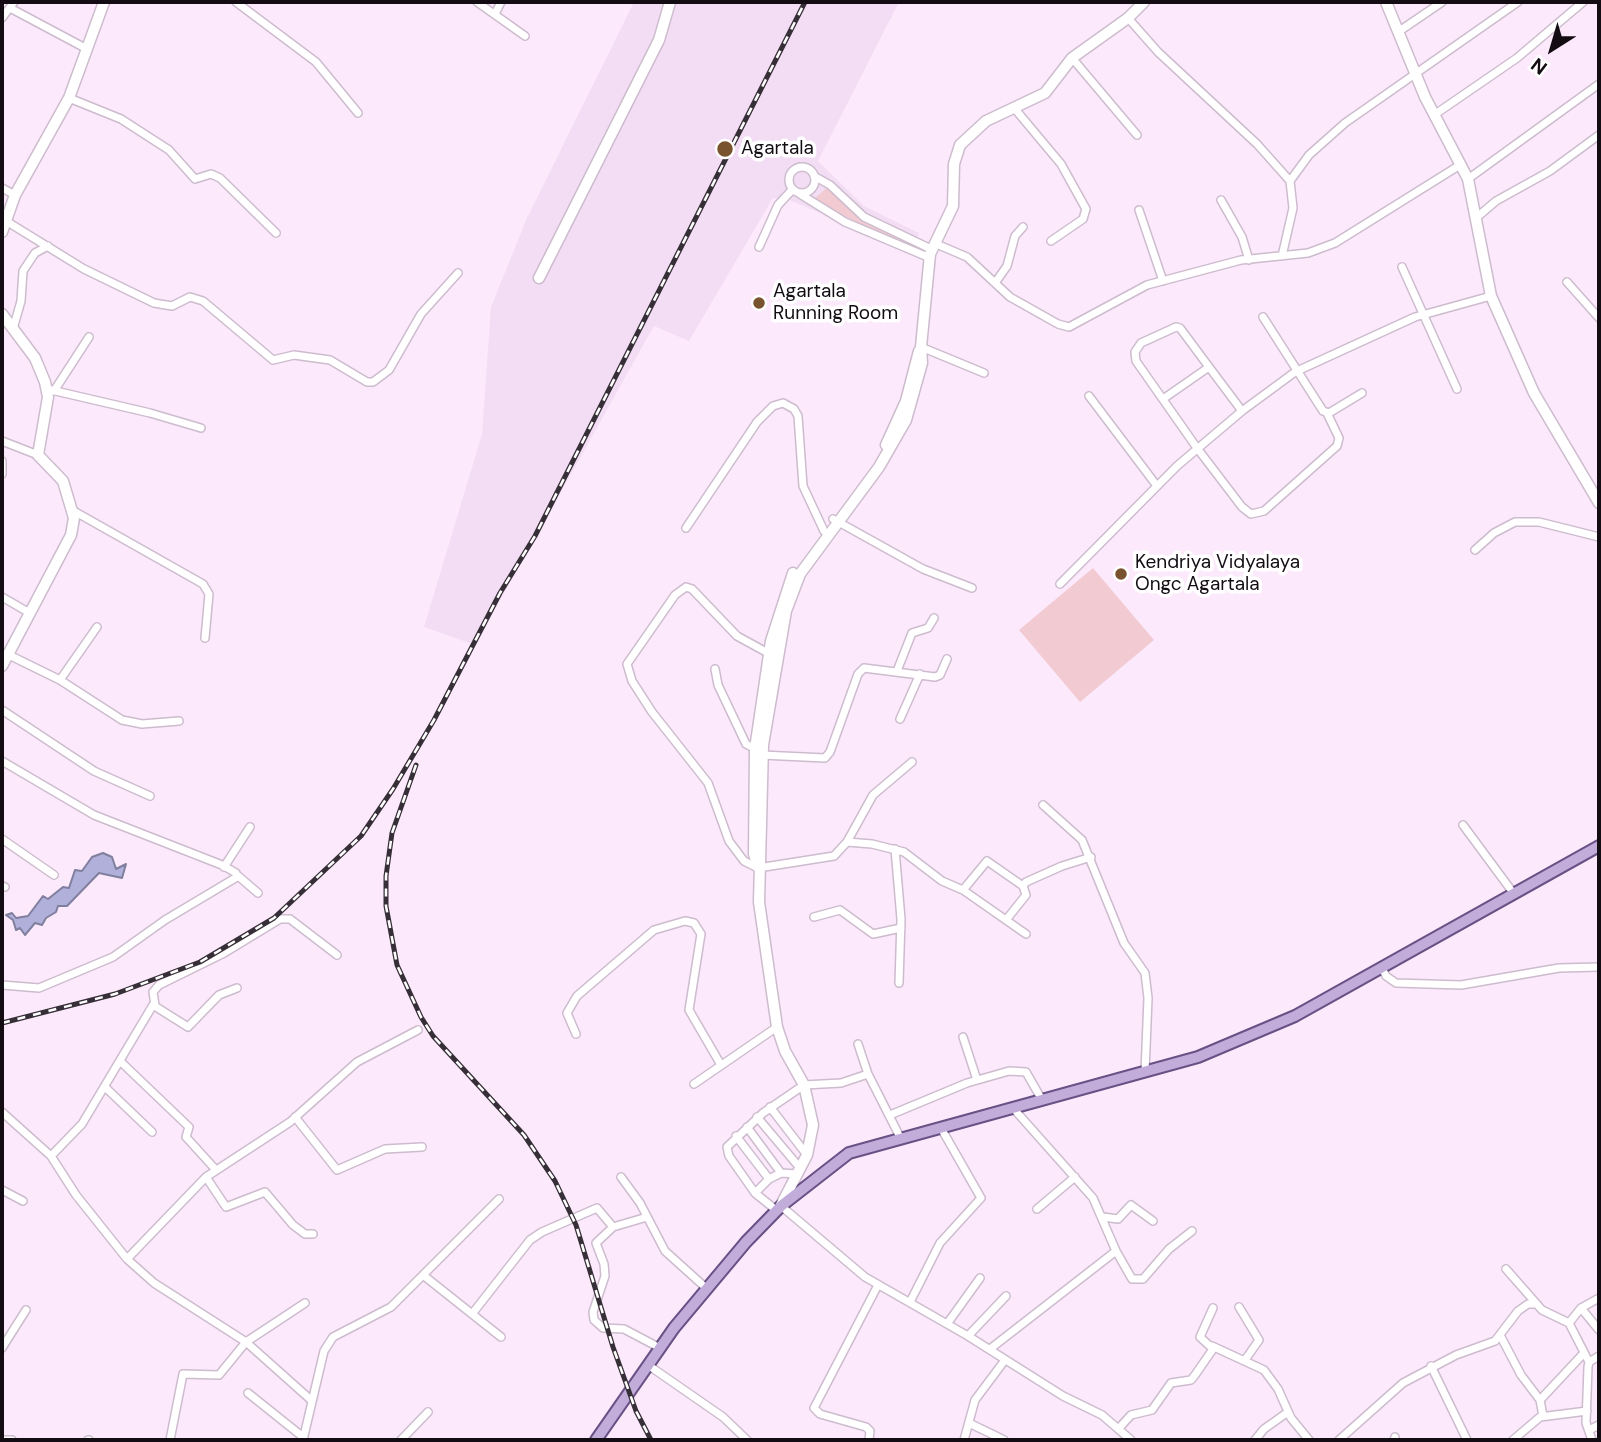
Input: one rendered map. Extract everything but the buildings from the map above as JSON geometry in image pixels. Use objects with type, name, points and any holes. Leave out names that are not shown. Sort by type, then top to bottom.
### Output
[{"type":"main road","points":[[596,1440],[706,1288],[779,1208],[849,1153],[1198,1057],[1295,1016],[1599,846]]},
{"type":"street","points":[[104,2],[69,98],[15,195],[4,226],[48,246],[84,269],[162,306],[172,306],[190,297],[203,301],[273,360],[294,355],[330,360],[367,382],[373,382],[388,370],[421,314],[458,273]]},
{"type":"street","points":[[236,2],[316,62],[358,113]]},
{"type":"street","points":[[477,2],[525,36]]},
{"type":"street","points":[[495,14],[501,2]]},
{"type":"street","points":[[539,278],[659,40],[670,2]]},
{"type":"street","points":[[779,1208],[807,1155],[813,1125],[804,1085],[785,1051],[778,1027],[760,924],[758,868],[762,854],[759,748],[768,653],[796,583],[836,521],[889,453],[906,420],[922,363],[921,347],[932,250],[953,206],[954,164],[960,145],[986,121],[1045,93],[1072,58],[1128,19],[1144,2]]},
{"type":"street","points":[[1386,2],[1434,116],[1468,179],[1491,296],[1534,393],[1599,503]]},
{"type":"street","points":[[1398,32],[1442,2]]},
{"type":"street","points":[[1290,181],[1317,147],[1414,72],[1459,45],[1518,2]]},
{"type":"street","points":[[1434,116],[1517,58],[1583,2]]},
{"type":"street","points":[[2,19],[12,5],[87,49]]},
{"type":"street","points":[[1128,19],[1157,52],[1257,144],[1290,181],[1293,208],[1282,256]]},
{"type":"street","points":[[1072,58],[1137,135]]},
{"type":"street","points":[[1468,179],[1599,84]]},
{"type":"street","points":[[69,98],[121,119],[169,150],[195,179],[211,174],[220,178],[276,233]]},
{"type":"street","points":[[1015,109],[1061,164],[1086,209],[1083,219],[1051,241]]},
{"type":"street","points":[[1476,218],[1496,201],[1550,171],[1599,135]]},
{"type":"street","points":[[932,250],[864,217],[830,184],[814,176],[805,167],[793,170],[788,181],[792,190],[845,222],[932,250],[967,257],[1010,297],[1058,324],[1069,327],[1128,293],[1163,281],[1250,260],[1308,253],[1335,243],[1460,165]]},
{"type":"street","points":[[800,194],[812,189],[814,176]]},
{"type":"street","points":[[2,188],[15,195]]},
{"type":"street","points":[[759,247],[778,205],[792,190]]},
{"type":"street","points":[[1221,200],[1242,237],[1250,260]]},
{"type":"street","points":[[1139,210],[1163,281]]},
{"type":"street","points":[[995,283],[1007,266],[1015,236],[1023,227]]},
{"type":"street","points":[[13,329],[21,301],[23,271],[35,253],[48,246]]},
{"type":"street","points":[[1402,267],[1443,352],[1457,389]]},
{"type":"street","points":[[1567,282],[1599,318]]},
{"type":"street","points":[[1060,584],[1197,448],[1296,372],[1423,315],[1491,296]]},
{"type":"street","points":[[2,314],[34,358],[51,390],[201,428]]},
{"type":"street","points":[[1242,411],[1180,328],[1165,330],[1141,343],[1135,352],[1136,361],[1197,448],[1242,507],[1258,514],[1337,446],[1339,438],[1327,413],[1296,372],[1264,317]]},
{"type":"street","points":[[38,455],[51,390],[89,337]]},
{"type":"street","points":[[921,347],[984,373]]},
{"type":"street","points":[[1163,399],[1209,367]]},
{"type":"street","points":[[1327,413],[1362,393]]},
{"type":"street","points":[[1089,396],[1157,486]]},
{"type":"street","points":[[686,528],[757,422],[773,407],[783,403],[794,409],[798,416],[803,486],[824,531]]},
{"type":"street","points":[[2,441],[38,455],[63,481],[72,509],[71,535],[28,612],[2,666]]},
{"type":"street","points":[[2,461],[2,474]]},
{"type":"street","points":[[72,509],[203,584],[209,594],[205,638]]},
{"type":"street","points":[[759,748],[774,642],[789,581],[824,531],[836,521]]},
{"type":"street","points":[[836,521],[923,569],[972,588]]},
{"type":"street","points":[[1475,550],[1494,533],[1516,522],[1539,522],[1599,537]]},
{"type":"street","points":[[768,653],[728,628],[692,589],[686,587],[675,595],[653,625],[632,656],[627,670],[652,712],[708,783],[735,853],[744,862],[758,868],[825,860],[840,852],[873,795],[912,762]]},
{"type":"street","points":[[2,597],[28,612]]},
{"type":"street","points":[[897,671],[912,632],[928,628],[934,618]]},
{"type":"street","points":[[60,680],[97,627]]},
{"type":"street","points":[[7,654],[60,680],[122,720],[142,724],[179,722]]},
{"type":"street","points":[[715,670],[718,685],[746,744],[825,758],[830,752],[860,671],[868,667],[940,675],[947,659]]},
{"type":"street","points":[[900,719],[920,674]]},
{"type":"street","points":[[2,710],[94,771],[150,796]]},
{"type":"street","points":[[2,761],[94,815],[224,867],[258,893]]},
{"type":"street","points":[[1043,805],[1073,829],[1091,857],[1098,885],[1124,943],[1147,980],[1145,1072]]},
{"type":"street","points":[[1463,825],[1514,894]]},
{"type":"street","points":[[224,867],[250,827]]},
{"type":"street","points":[[2,839],[54,875]]},
{"type":"street","points":[[847,842],[895,849],[910,856],[942,881],[963,890],[1026,934]]},
{"type":"street","points":[[895,849],[901,928],[899,983]]},
{"type":"street","points":[[1023,886],[1052,869],[1091,857]]},
{"type":"street","points":[[963,890],[987,861],[1023,886],[1026,895],[1006,920]]},
{"type":"street","points":[[2,985],[39,988],[113,957],[165,920],[236,880],[237,875]]},
{"type":"street","points":[[814,917],[839,909],[873,934],[901,928]]},
{"type":"street","points":[[51,1156],[82,1124],[106,1088],[155,1005],[153,992],[159,985],[225,953],[280,919],[290,919],[337,955]]},
{"type":"street","points":[[576,1034],[567,1013],[576,996],[654,930],[685,921],[694,923],[701,934],[689,1010],[721,1065]]},
{"type":"street","points":[[1382,968],[1389,980],[1396,983],[1461,985],[1559,968],[1599,967]]},
{"type":"street","points":[[155,1005],[188,1027],[219,995],[237,988]]},
{"type":"street","points":[[694,1084],[778,1027]]},
{"type":"street","points":[[127,1259],[206,1177],[295,1117],[357,1062],[418,1030]]},
{"type":"street","points":[[963,1037],[977,1080]]},
{"type":"street","points":[[858,1044],[868,1074],[901,1139]]},
{"type":"street","points":[[120,1061],[189,1127],[186,1137],[216,1170]]},
{"type":"street","points":[[890,1115],[977,1080],[1009,1071],[1025,1071],[1042,1100]]},
{"type":"street","points":[[868,1074],[841,1083],[804,1085],[770,1107],[736,1136],[727,1150],[755,1192],[878,1285],[1120,1427],[1131,1440]]},
{"type":"street","points":[[106,1088],[152,1132]]},
{"type":"street","points":[[770,1107],[807,1155]]},
{"type":"street","points":[[1013,1108],[1093,1198],[1129,1277],[1139,1280],[1169,1249],[1192,1231]]},
{"type":"street","points":[[2,1112],[51,1156],[76,1195],[127,1259],[154,1283],[246,1342],[310,1400]]},
{"type":"street","points":[[295,1117],[337,1170],[385,1149],[422,1147]]},
{"type":"street","points":[[758,1118],[798,1171]]},
{"type":"street","points":[[747,1127],[781,1173]]},
{"type":"street","points":[[909,1302],[940,1243],[981,1198],[941,1128]]},
{"type":"street","points":[[736,1136],[769,1179]]},
{"type":"street","points":[[755,1192],[769,1179],[781,1173],[798,1171]]},
{"type":"street","points":[[206,1177],[226,1207],[265,1192],[293,1225],[305,1234],[313,1234]]},
{"type":"street","points":[[621,1177],[667,1253],[706,1288]]},
{"type":"street","points":[[1037,1209],[1075,1177]]},
{"type":"street","points":[[2,1190],[23,1201]]},
{"type":"street","points":[[248,1394],[303,1439],[310,1400],[324,1351],[333,1337],[391,1307],[499,1199]]},
{"type":"street","points":[[1103,1217],[1118,1219],[1131,1205],[1153,1222]]},
{"type":"street","points":[[472,1314],[538,1234],[597,1208],[613,1227]]},
{"type":"street","points":[[647,1217],[613,1227],[596,1243],[604,1264],[605,1276],[593,1312],[594,1320],[603,1328],[624,1329],[660,1348]]},
{"type":"street","points":[[990,1349],[1116,1251]]},
{"type":"street","points":[[1506,1269],[1535,1304],[1569,1324],[1590,1362],[1587,1411],[1592,1440]]},
{"type":"street","points":[[423,1275],[501,1337]]},
{"type":"street","points":[[947,1324],[981,1279]]},
{"type":"street","points":[[869,1440],[870,1431],[866,1427],[820,1414],[814,1408],[878,1285]]},
{"type":"street","points":[[968,1336],[1006,1296]]},
{"type":"street","points":[[1569,1324],[1581,1308],[1599,1298]]},
{"type":"street","points":[[170,1440],[183,1374],[218,1376],[246,1342],[305,1303]]},
{"type":"street","points":[[1339,1440],[1394,1391],[1431,1366],[1490,1344],[1518,1311],[1528,1304],[1535,1304]]},
{"type":"street","points":[[1239,1307],[1259,1340],[1245,1360]]},
{"type":"street","points":[[1213,1308],[1200,1337],[1204,1343],[1245,1360],[1270,1377],[1288,1412],[1309,1440]]},
{"type":"street","points":[[1581,1308],[1599,1330]]},
{"type":"street","points":[[2,1348],[26,1310]]},
{"type":"street","points":[[1500,1335],[1521,1375],[1540,1399],[1543,1416]]},
{"type":"street","points":[[1120,1427],[1130,1415],[1152,1410],[1171,1383],[1191,1380],[1211,1352],[1212,1346]]},
{"type":"street","points":[[1540,1399],[1584,1353]]},
{"type":"street","points":[[1590,1362],[1599,1356]]},
{"type":"street","points":[[964,1440],[971,1424],[975,1400],[1005,1360]]},
{"type":"street","points":[[648,1365],[723,1417],[747,1440]]},
{"type":"street","points":[[1431,1366],[1467,1440]]},
{"type":"street","points":[[1513,1440],[1543,1416],[1587,1411]]},
{"type":"street","points":[[401,1440],[428,1412]]},
{"type":"street","points":[[1255,1440],[1264,1429],[1288,1412]]},
{"type":"street","points":[[971,1424],[1004,1440]]},
{"type":"street","points":[[1589,1430],[1599,1425]]},
{"type":"street","points":[[3,1440],[12,1440]]},
{"type":"shaded area","points":[[634,2],[899,2],[818,161],[864,206],[919,233],[913,253],[787,199],[773,198],[689,341],[654,326],[475,645],[424,627],[482,434],[491,307],[527,218]]},
{"type":"shaded area","points":[[828,187],[859,219],[924,251],[856,222],[814,199]]},
{"type":"shaded area","points":[[1093,568],[1154,640],[1080,702],[1019,630]]},
{"type":"water","points":[[103,853],[112,857],[116,869],[126,864],[122,878],[99,873],[67,906],[58,906],[56,912],[46,918],[42,925],[35,923],[25,935],[20,928],[16,930],[13,920],[6,915],[12,913],[16,918],[28,916],[43,896],[48,899],[63,887],[69,888],[75,870],[82,871],[92,857]]},
{"type":"railway","points":[[2,1023],[115,994],[200,962],[274,918],[361,836],[434,720],[500,593],[535,536],[805,2]]},
{"type":"railway","points":[[416,765],[392,833],[386,876],[386,906],[397,965],[421,1017],[433,1036],[524,1135],[555,1181],[576,1225],[613,1347],[636,1411],[651,1440]]},
{"type":"place","name":"Agartala","points":[[725,149]]},
{"type":"place","name":"Agartala Running Room","points":[[759,303]]},
{"type":"place","name":"Kendriya Vidyalaya Ongc Agartala","points":[[1121,574]]}]
